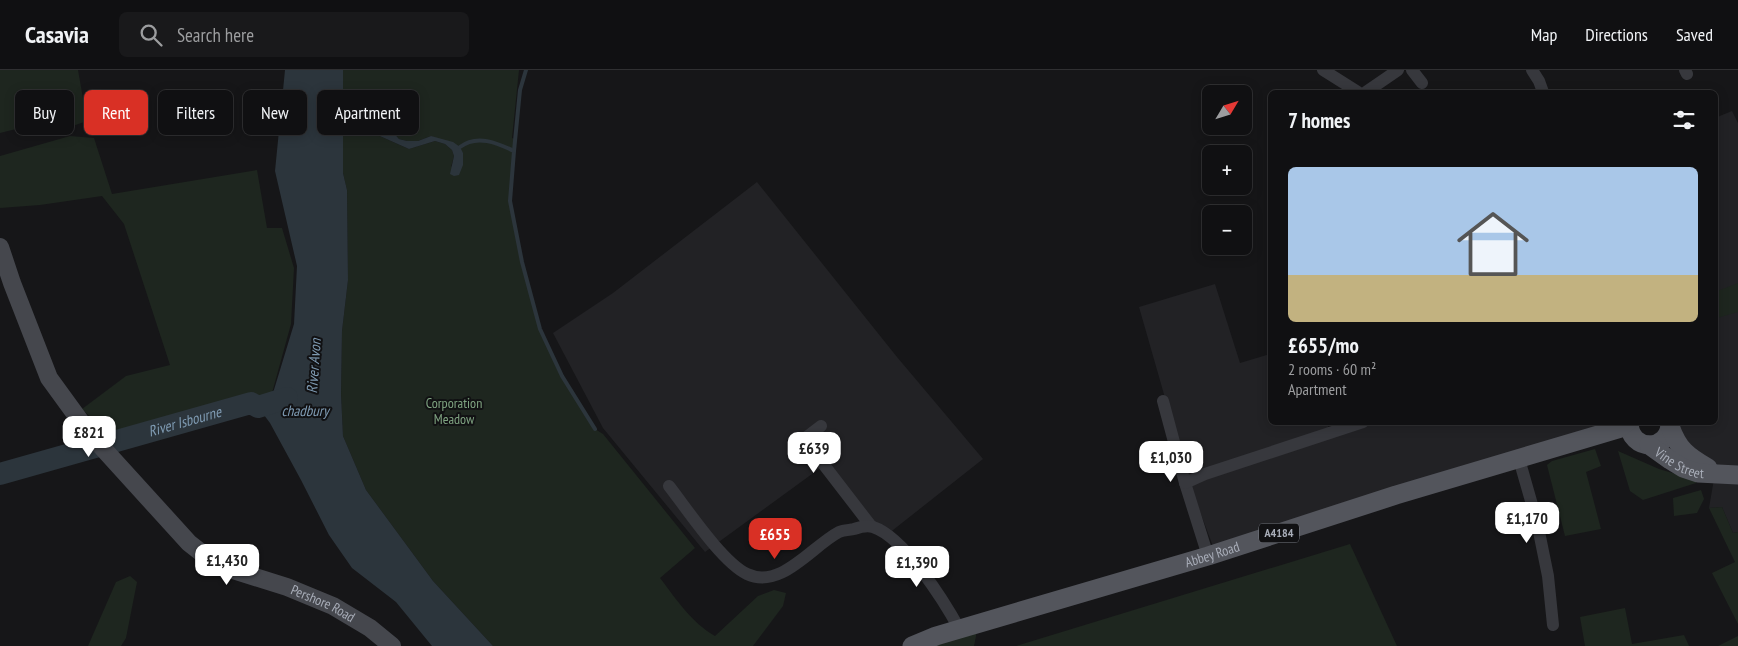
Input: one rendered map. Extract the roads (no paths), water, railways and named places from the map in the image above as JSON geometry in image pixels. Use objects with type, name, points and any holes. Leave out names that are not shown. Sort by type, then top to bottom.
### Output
[{"type":"main road","name":"Pershore Road","points":[[0,247],[49,378],[89,433],[189,543],[218,566],[287,587],[333,606],[370,628],[392,646]]},
{"type":"main road","name":"Abbey Road","points":[[912,646],[1208,556],[1396,495],[1618,429],[1624,425]]},
{"type":"main road","name":"A4184","points":[[1629,425],[1632,435],[1644,444]]},
{"type":"main road","name":"A4184","points":[[1597,434],[1627,443],[1644,444],[1662,440],[1668,434],[1670,425]]},
{"type":"main road","name":"Vine Street","points":[[1670,425],[1674,439],[1682,451],[1715,473]]},
{"type":"main road","name":"Vine Street","points":[[1644,444],[1683,468],[1698,473],[1738,475]]},
{"type":"street","points":[[1323,70],[1355,90]]},
{"type":"street","points":[[1369,90],[1398,70]]},
{"type":"street","points":[[1412,70],[1422,83]]},
{"type":"street","points":[[1532,70],[1542,90]]},
{"type":"street","points":[[1163,401],[1185,484],[1208,556]]},
{"type":"street","points":[[1185,484],[1205,474],[1354,425]]},
{"type":"street","points":[[821,426],[804,439],[871,526],[888,534],[913,560],[939,594],[960,630]]},
{"type":"street","points":[[1520,458],[1537,522],[1548,576],[1553,625]]},
{"type":"street","points":[[669,486],[732,564],[747,574],[763,578],[779,574],[840,532],[871,526]]},
{"type":"water","name":"chadbury","points":[[285,70],[343,70],[343,90],[317,90],[317,135],[343,135],[343,173],[347,190],[348,280],[342,331],[341,394],[343,436],[366,490],[433,581],[493,646],[432,646],[396,602],[352,568],[329,535],[270,423],[258,407],[273,393],[294,324],[297,266],[275,171],[279,135],[307,135],[307,90],[283,90]]},
{"type":"water","name":"chadbury","points":[[378,135],[396,135],[399,139],[407,141],[418,141],[431,136],[453,142],[460,147],[463,153],[463,165],[459,175],[454,176],[450,174],[454,156],[452,150],[445,144],[435,141],[409,149]]},
{"type":"waterway","points":[[514,151],[520,90],[526,70]]},
{"type":"waterway","points":[[460,147],[480,140],[501,145],[514,151],[510,201],[522,262],[540,329],[562,376],[595,429]]},
{"type":"waterway","name":"River Isbourne","points":[[0,474],[251,403],[258,407],[287,398]]},
{"type":"water label","name":"River Avon","points":[[314,366]]},
{"type":"park label","name":"Corporation Meadow","points":[[454,412]]}]
